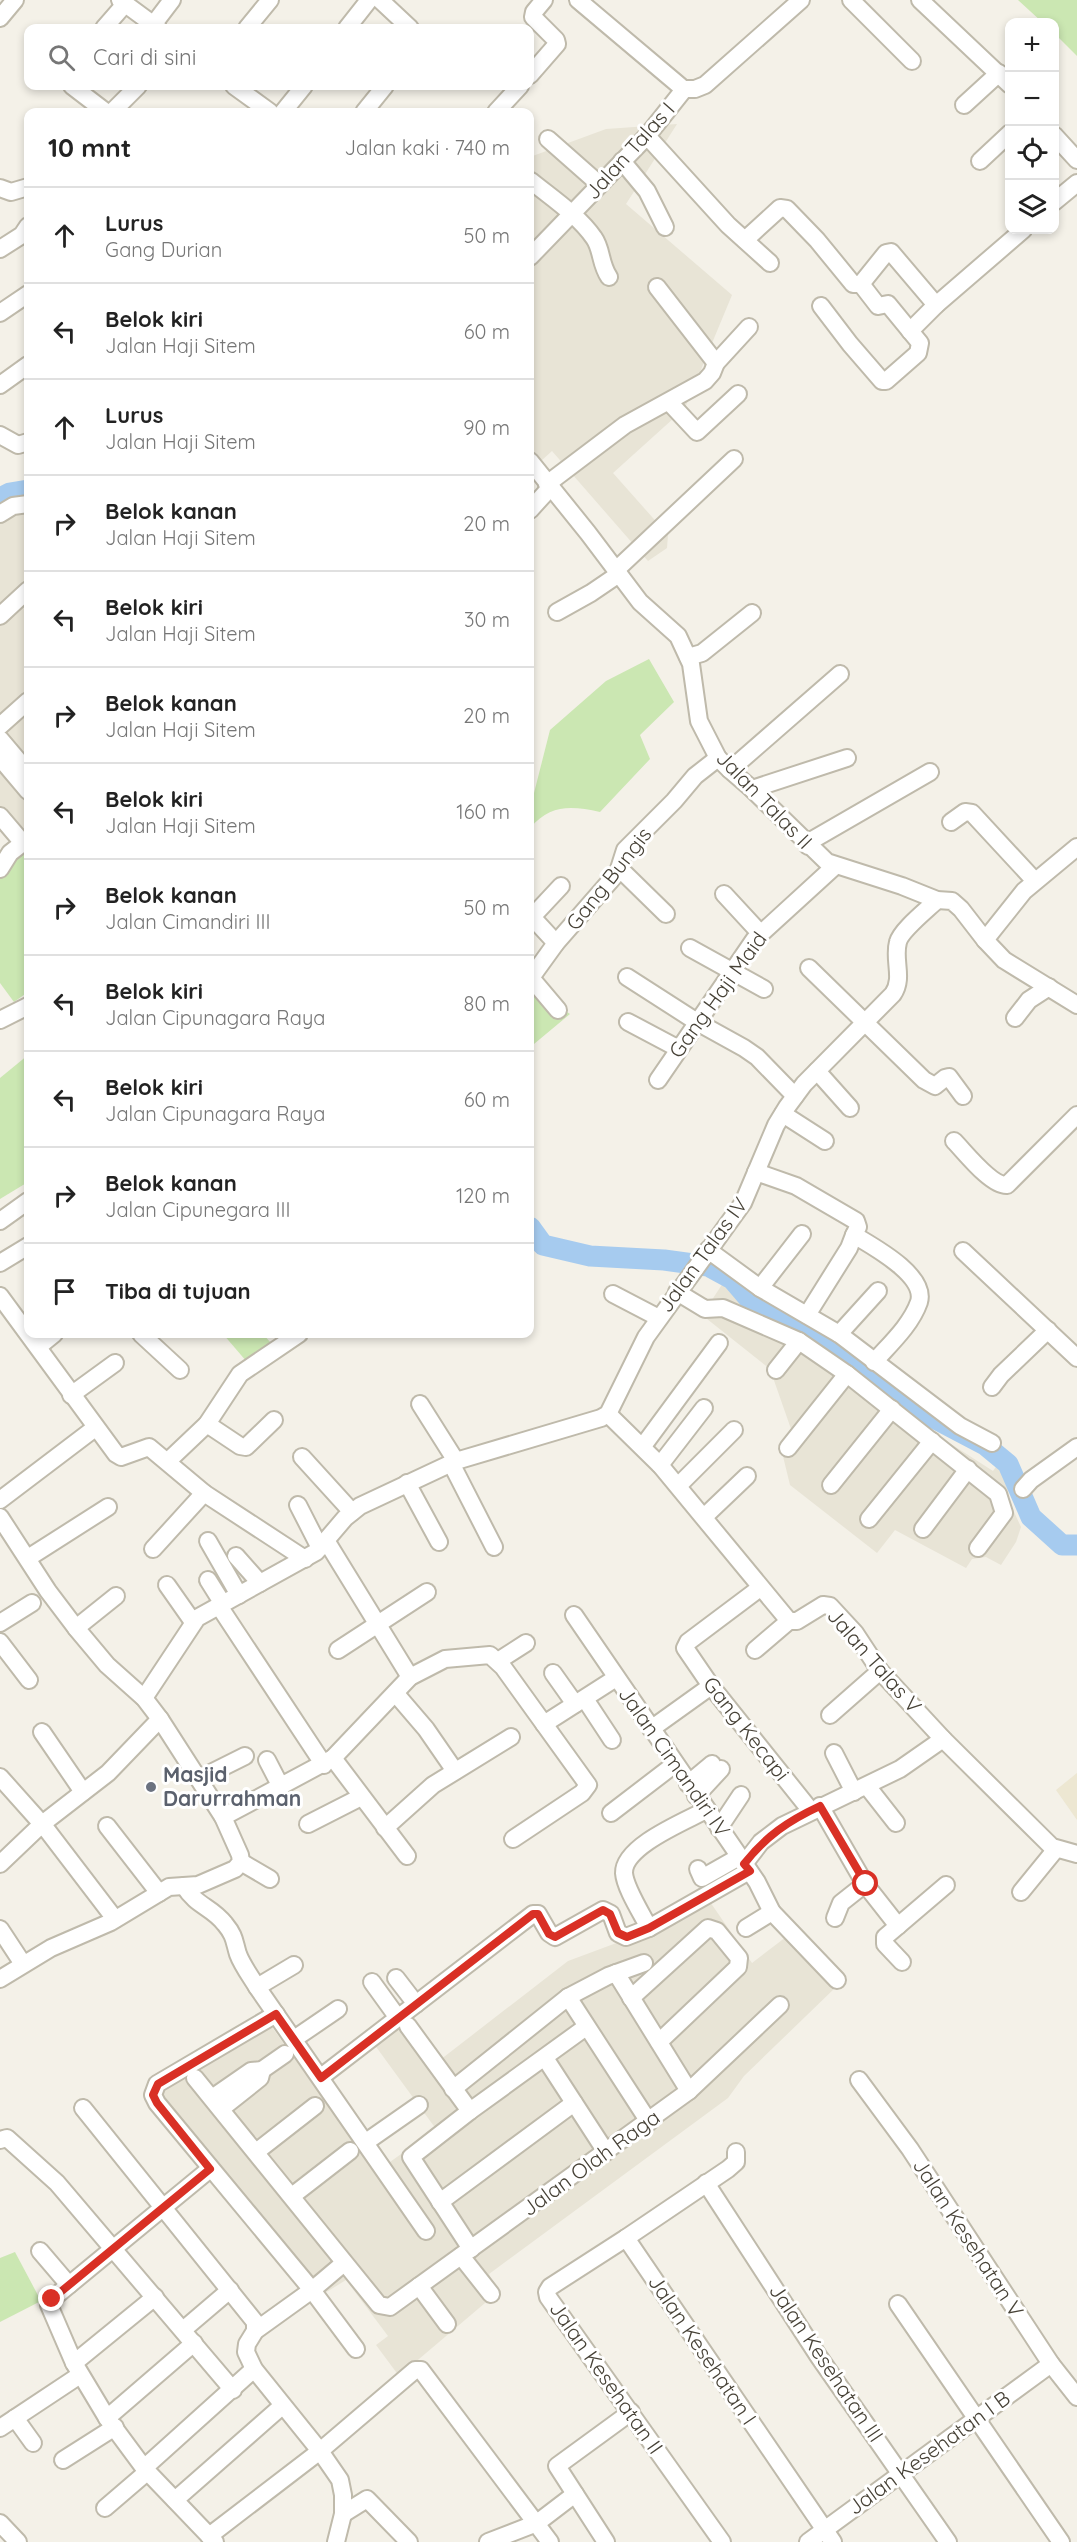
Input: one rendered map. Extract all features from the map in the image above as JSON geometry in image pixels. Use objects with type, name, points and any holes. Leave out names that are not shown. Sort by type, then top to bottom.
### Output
[{"type":"street","points":[[0,18],[15,0]]},
{"type":"street","points":[[158,24],[172,0]]},
{"type":"street","points":[[250,24],[270,0]]},
{"type":"street","points":[[350,24],[369,0]]},
{"type":"street","points":[[380,0],[406,24]]},
{"type":"street","points":[[534,70],[556,44],[555,40],[533,17],[534,12],[544,0]]},
{"type":"street","name":"Jalan Talas I","points":[[534,253],[647,136],[680,96],[682,89],[578,0]]},
{"type":"street","points":[[682,89],[695,89],[705,85],[801,0]]},
{"type":"street","points":[[851,0],[912,61]]},
{"type":"street","points":[[920,0],[1004,79],[964,105]]},
{"type":"street","points":[[107,24],[122,2],[152,24]]},
{"type":"street","points":[[77,90],[101,108]]},
{"type":"street","points":[[116,108],[134,90]]},
{"type":"street","points":[[240,90],[264,108]]},
{"type":"street","points":[[287,108],[301,90]]},
{"type":"street","points":[[367,108],[382,90]]},
{"type":"street","points":[[500,108],[516,90]]},
{"type":"street","points":[[647,136],[693,188],[770,263]]},
{"type":"street","points":[[980,161],[1005,138]]},
{"type":"street","points":[[548,139],[599,184]]},
{"type":"street","points":[[1059,140],[1077,160]]},
{"type":"street","points":[[622,161],[647,190],[665,227]]},
{"type":"street","points":[[534,183],[572,215],[595,240],[604,270],[609,277]]},
{"type":"street","points":[[1059,198],[1077,183]]},
{"type":"street","points":[[0,188],[11,192],[24,188]]},
{"type":"street","points":[[745,240],[780,208],[786,208],[817,240],[853,284],[861,285],[879,306],[888,304],[920,343],[918,353],[886,381],[882,381],[821,306]]},
{"type":"street","points":[[910,331],[936,305],[1018,234]]},
{"type":"street","points":[[0,249],[24,236]]},
{"type":"street","points":[[861,285],[886,253],[891,252],[936,305]]},
{"type":"street","points":[[657,287],[716,363]]},
{"type":"street","points":[[0,313],[24,297]]},
{"type":"street","points":[[534,505],[549,486],[625,424],[669,402],[709,378],[716,363],[749,327]]},
{"type":"street","points":[[0,385],[24,368]]},
{"type":"street","points":[[669,402],[697,432],[738,394]]},
{"type":"street","points":[[0,435],[18,445],[24,443]]},
{"type":"street","points":[[557,612],[591,593],[618,572],[734,459]]},
{"type":"street","name":"Jalan Talas II","points":[[534,466],[640,602],[678,636],[688,657],[699,721],[718,758],[730,770],[820,858],[835,866],[902,886],[937,900],[957,904],[1004,960],[1077,1005]]},
{"type":"street","points":[[0,514],[13,506],[24,505]]},
{"type":"street","points":[[0,616],[24,594]]},
{"type":"street","points":[[688,657],[702,653],[753,613]]},
{"type":"street","points":[[730,770],[840,674]]},
{"type":"street","points":[[0,726],[24,705]]},
{"type":"street","points":[[0,739],[24,767]]},
{"type":"street","points":[[0,758],[24,786]]},
{"type":"street","name":"Gang Bungis","points":[[534,973],[556,943],[620,869],[626,849],[674,801],[694,776],[718,758]]},
{"type":"street","points":[[752,789],[847,758]]},
{"type":"street","points":[[808,846],[814,839],[930,772]]},
{"type":"street","points":[[951,822],[965,812],[972,813],[1035,881]]},
{"type":"street","points":[[0,816],[24,839]]},
{"type":"street","points":[[0,869],[10,854],[24,843]]},
{"type":"street","points":[[985,940],[1009,908],[1035,881],[1077,847]]},
{"type":"street","name":"Gang Haji Maid","points":[[658,1080],[732,970],[760,933],[835,866]]},
{"type":"street","points":[[620,869],[666,914]]},
{"type":"street","points":[[534,915],[561,886]]},
{"type":"street","points":[[724,894],[760,933]]},
{"type":"street","name":"Jalan Talas IV","points":[[608,1414],[631,1365],[658,1318],[743,1203],[783,1114],[817,1071],[896,990],[898,981],[897,943],[900,936],[937,900]]},
{"type":"street","points":[[534,919],[556,943]]},
{"type":"street","points":[[690,948],[764,989]]},
{"type":"street","points":[[809,968],[930,1085],[935,1086],[948,1077],[963,1096]]},
{"type":"street","points":[[627,977],[757,1057],[795,1096]]},
{"type":"street","points":[[534,983],[558,1010]]},
{"type":"street","points":[[1015,1018],[1029,1000],[1049,987]]},
{"type":"street","points":[[0,1020],[24,1008]]},
{"type":"street","points":[[628,1022],[679,1049]]},
{"type":"street","points":[[817,1071],[850,1108]]},
{"type":"street","points":[[783,1114],[825,1141]]},
{"type":"street","points":[[954,1141],[998,1184],[1007,1185],[1077,1115]]},
{"type":"street","points":[[756,1172],[796,1186],[856,1221],[858,1227],[849,1248],[792,1317]]},
{"type":"street","points":[[0,1221],[24,1204]]},
{"type":"street","points":[[760,1288],[802,1234]]},
{"type":"street","points":[[854,1235],[891,1258],[912,1279],[918,1289],[920,1300],[913,1314],[874,1362]]},
{"type":"street","points":[[0,1263],[24,1248]]},
{"type":"street","points":[[963,1251],[1077,1358]]},
{"type":"street","points":[[706,1253],[760,1288],[792,1317],[799,1341],[847,1374],[998,1494],[1004,1513],[978,1548]]},
{"type":"street","points":[[838,1334],[878,1291]]},
{"type":"street","points":[[677,1292],[705,1309],[723,1308],[792,1317],[838,1334],[960,1426],[992,1443]]},
{"type":"street","points":[[613,1294],[658,1318]]},
{"type":"street","points":[[0,1296],[24,1324]]},
{"type":"street","points":[[992,1387],[1001,1375],[1048,1330]]},
{"type":"street","points":[[33,1338],[95,1428],[120,1457],[149,1447],[204,1493],[305,1559]]},
{"type":"street","points":[[38,1347],[49,1338]]},
{"type":"street","points":[[145,1338],[180,1370]]},
{"type":"street","points":[[168,1461],[207,1424],[240,1374],[293,1338]]},
{"type":"street","points":[[776,1370],[799,1341]]},
{"type":"street","points":[[643,1446],[719,1343]]},
{"type":"street","points":[[71,1395],[115,1363]]},
{"type":"street","points":[[789,1448],[847,1374]]},
{"type":"street","points":[[420,1404],[454,1463],[494,1547]]},
{"type":"street","points":[[660,1465],[704,1408]]},
{"type":"street","points":[[831,1485],[892,1409]]},
{"type":"street","points":[[144,1698],[193,1622],[305,1559],[324,1545],[352,1512],[407,1483],[454,1463],[608,1414],[660,1465],[789,1621],[755,1650]]},
{"type":"street","points":[[207,1424],[240,1446],[246,1447],[274,1420]]},
{"type":"street","points":[[0,1500],[95,1428]]},
{"type":"street","points":[[678,1486],[734,1430]]},
{"type":"street","points":[[869,1519],[932,1441]]},
{"type":"street","points":[[1023,1490],[1038,1474],[1077,1447]]},
{"type":"street","points":[[302,1457],[352,1512]]},
{"type":"street","points":[[923,1529],[968,1469]]},
{"type":"street","points":[[704,1517],[747,1476]]},
{"type":"street","points":[[407,1483],[439,1542]]},
{"type":"street","points":[[153,1549],[204,1493]]},
{"type":"street","points":[[298,1505],[379,1623],[410,1677]]},
{"type":"street","points":[[28,1558],[108,1507]]},
{"type":"street","points":[[0,1517],[48,1591],[76,1628],[107,1665],[144,1698],[160,1719],[223,1817],[241,1862]]},
{"type":"street","points":[[208,1541],[239,1595]]},
{"type":"street","points":[[237,1556],[260,1583]]},
{"type":"street","points":[[208,1580],[221,1605],[328,1762],[361,1797],[407,1856]]},
{"type":"street","points":[[167,1586],[193,1622]]},
{"type":"street","name":"Gang Kecapi","points":[[760,1588],[686,1645],[686,1651],[711,1686],[815,1809],[898,1926]]},
{"type":"street","points":[[338,1650],[427,1592]]},
{"type":"street","points":[[76,1628],[116,1596]]},
{"type":"street","points":[[0,1623],[32,1603]]},
{"type":"street","name":"Jalan Talas V","points":[[789,1621],[797,1621],[823,1605],[830,1606],[855,1633],[880,1671],[943,1739],[1056,1849]]},
{"type":"street","points":[[574,1615],[616,1678]]},
{"type":"street","points":[[0,1642],[29,1680]]},
{"type":"street","points":[[498,1661],[526,1643]]},
{"type":"street","points":[[223,1817],[328,1762],[410,1677],[445,1659],[490,1655],[498,1661],[588,1785],[582,1793],[513,1839]]},
{"type":"street","points":[[830,1715],[880,1671]]},
{"type":"street","points":[[553,1673],[612,1740]]},
{"type":"street","name":"Jalan Cimandiri IV","points":[[544,1724],[616,1678],[744,1864],[772,1912],[837,1980]]},
{"type":"street","points":[[651,1729],[711,1686]]},
{"type":"street","points":[[396,1694],[426,1729],[455,1771]]},
{"type":"street","points":[[0,1864],[108,1773],[160,1719]]},
{"type":"street","points":[[42,1732],[83,1792]]},
{"type":"street","points":[[385,1828],[425,1791],[512,1737]]},
{"type":"street","points":[[321,2078],[403,2022],[416,2004],[533,1914],[538,1914],[549,1934],[555,1937],[603,1910],[610,1914],[621,1936],[627,1937],[649,1928],[744,1864],[761,1842],[782,1826],[910,1763],[943,1739]]},
{"type":"street","points":[[834,1752],[860,1789],[896,1823]]},
{"type":"street","points":[[199,1779],[245,1756]]},
{"type":"street","points":[[267,1760],[280,1787]]},
{"type":"street","points":[[610,1813],[675,1764]]},
{"type":"street","points":[[692,1790],[717,1766]]},
{"type":"street","points":[[0,1777],[45,1827],[115,1919]]},
{"type":"street","points":[[719,1828],[741,1795]]},
{"type":"street","points":[[308,1824],[361,1797]]},
{"type":"street","points":[[649,1928],[626,1880],[624,1871],[626,1866],[642,1844],[706,1810]]},
{"type":"street","points":[[107,1826],[159,1893]]},
{"type":"street","points":[[1021,1892],[1056,1849],[1077,1854]]},
{"type":"street","points":[[241,1862],[270,1879]]},
{"type":"street","points":[[0,1978],[67,1940],[95,1930],[169,1887],[207,1881],[234,1869],[241,1862]]},
{"type":"street","points":[[698,1869],[702,1878],[744,1864]]},
{"type":"street","points":[[835,1918],[841,1903],[866,1884]]},
{"type":"street","points":[[902,1962],[884,1942],[885,1937],[946,1885]]},
{"type":"street","points":[[184,1886],[198,1904],[214,1911],[227,1926],[237,1942],[238,1953],[257,1987],[426,2231]]},
{"type":"street","points":[[746,1929],[772,1912]]},
{"type":"street","points":[[631,1998],[708,1928],[717,1931],[739,1958],[738,1967],[659,2042]]},
{"type":"street","points":[[0,1929],[23,1964]]},
{"type":"street","points":[[453,2089],[568,1996],[616,1973],[644,1963]]},
{"type":"street","points":[[257,1987],[294,1965]]},
{"type":"street","points":[[616,1973],[688,2091]]},
{"type":"street","points":[[396,1978],[416,2004]]},
{"type":"street","points":[[372,1982],[470,2111]]},
{"type":"street","points":[[568,1996],[649,2122]]},
{"type":"street","name":"Jalan Olah Raga","points":[[344,2263],[379,2305],[390,2307],[649,2122],[688,2091],[780,2005]]},
{"type":"street","points":[[294,2038],[338,2009]]},
{"type":"street","points":[[276,2014],[158,2084],[153,2095],[210,2169],[312,2290],[356,2349]]},
{"type":"street","points":[[491,2294],[466,2253],[440,2202],[411,2157],[586,2027]]},
{"type":"street","points":[[216,2104],[251,2071],[262,2070],[285,2054]]},
{"type":"street","points":[[545,2058],[606,2152]]},
{"type":"street","points":[[195,2078],[344,2263],[312,2290],[255,2331],[247,2344],[246,2352],[254,2369],[320,2451],[340,2480],[343,2514],[336,2542]]},
{"type":"street","name":"Jalan Kesehatan V","points":[[859,2080],[910,2149],[1051,2364],[1077,2397]]},
{"type":"street","points":[[440,2202],[574,2103]]},
{"type":"street","points":[[366,2142],[419,2105]]},
{"type":"street","points":[[256,2152],[315,2106]]},
{"type":"street","points":[[83,2108],[255,2322],[255,2331]]},
{"type":"street","points":[[0,2140],[7,2138],[57,2182],[233,2390]]},
{"type":"street","points":[[292,2196],[350,2151]]},
{"type":"street","points":[[626,2238],[735,2164],[736,2152]]},
{"type":"street","points":[[210,2169],[112,2248],[52,2299],[49,2305],[77,2369],[145,2470],[212,2539],[416,2370],[421,2370],[550,2542]]},
{"type":"street","name":"Jalan Kesehatan III","points":[[706,2183],[819,2357],[948,2542]]},
{"type":"street","name":"Jalan Kesehatan II","points":[[626,2238],[550,2287],[547,2292],[548,2297],[722,2542]]},
{"type":"street","name":"Jalan Kesehatan I","points":[[626,2238],[829,2536]]},
{"type":"street","points":[[40,2252],[69,2285]]},
{"type":"street","points":[[419,2286],[447,2324]]},
{"type":"street","points":[[183,2330],[230,2290]]},
{"type":"street","points":[[0,2428],[77,2369],[155,2297]]},
{"type":"street","points":[[898,2304],[1061,2542]]},
{"type":"street","points":[[63,2460],[111,2422],[194,2343]]},
{"type":"street","name":"Jalan Kesehatan I B","points":[[808,2542],[829,2536],[901,2472],[1051,2364]]},
{"type":"street","points":[[105,2508],[254,2369]]},
{"type":"street","points":[[175,2500],[282,2406]]},
{"type":"street","points":[[606,2542],[557,2466],[630,2412]]},
{"type":"street","points":[[15,2418],[33,2443]]},
{"type":"street","points":[[488,2542],[537,2523],[575,2494]]},
{"type":"street","points":[[343,2514],[367,2499],[409,2542]]},
{"type":"street","points":[[0,2523],[18,2542]]},
{"type":"shaded area","points":[[677,124],[626,204],[732,295],[685,408],[613,473],[668,535],[667,548],[648,561],[552,451],[542,460],[534,453],[534,156],[606,129]]},
{"type":"shaded area","points":[[24,501],[24,832],[0,817],[0,505]]},
{"type":"shaded area","points":[[725,1280],[749,1310],[785,1324],[835,1352],[937,1435],[993,1471],[998,1464],[1009,1487],[1008,1499],[1021,1527],[1016,1542],[1001,1565],[986,1557],[972,1559],[966,1568],[895,1530],[877,1553],[790,1485],[780,1444],[791,1429],[770,1369],[702,1315]]},
{"type":"shaded area","points":[[1077,1773],[1077,1820],[1056,1790]]},
{"type":"shaded area","points":[[706,1896],[752,1963],[786,1937],[836,1987],[744,2076],[728,2098],[489,2274],[498,2292],[399,2376],[376,2345],[388,2336],[346,2280],[320,2296],[152,2098],[269,2023],[376,2172],[436,2129],[374,2044],[407,2017],[440,2060],[568,1961],[646,1932]]},
{"type":"green space","points":[[1018,0],[1077,0],[1077,56],[1059,38],[1059,18],[1038,18]]},
{"type":"green space","points":[[649,659],[674,702],[640,735],[650,759],[600,812],[562,809],[546,815],[534,824],[534,793],[550,730],[606,681]]},
{"type":"green space","points":[[24,850],[24,995],[14,1002],[0,983],[0,875],[5,864]]},
{"type":"green space","points":[[534,990],[570,1014],[534,1044]]},
{"type":"green space","points":[[24,1058],[24,1184],[0,1199],[0,1078]]},
{"type":"green space","points":[[226,1338],[267,1338],[271,1343],[247,1362]]},
{"type":"green space","points":[[15,2252],[41,2301],[0,2322],[0,2258]]},
{"type":"waterway","points":[[0,498],[10,493],[24,491]]},
{"type":"waterway","points":[[534,1233],[543,1245],[590,1256],[664,1260],[708,1266],[732,1279],[756,1307],[780,1313],[819,1332],[926,1414],[985,1445],[1008,1464],[1031,1517],[1062,1545],[1077,1545]]},
{"type":"place","name":"Masjid Darurrahman","points":[[151,1787]]},
{"type":"route","points":[[52,2299],[210,2169],[157,2103],[153,2095],[158,2084],[276,2014],[321,2078],[533,1914],[538,1914],[549,1934],[555,1937],[603,1910],[610,1914],[618,1933],[627,1937],[649,1928],[750,1871],[744,1864],[761,1842],[782,1826],[820,1806],[866,1884]]}]
